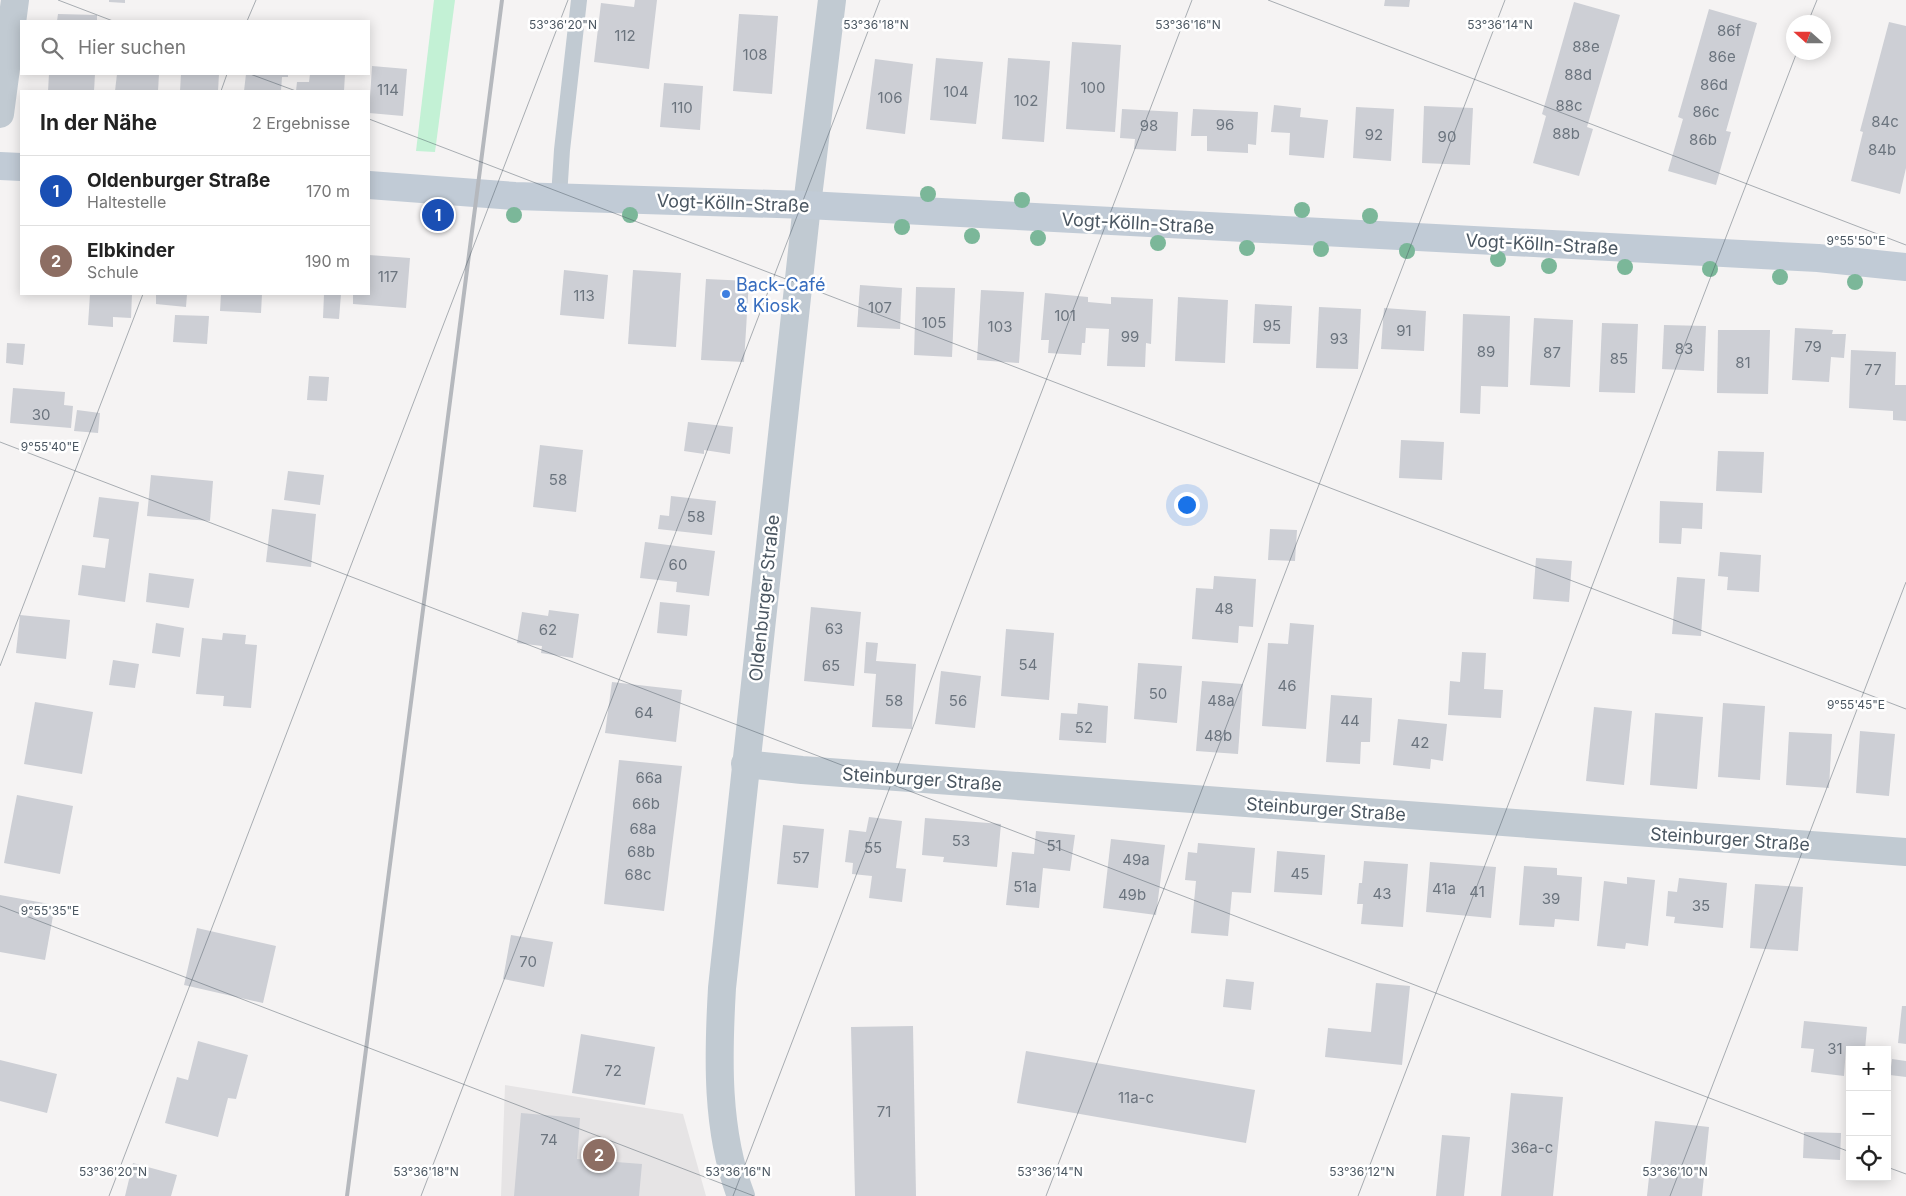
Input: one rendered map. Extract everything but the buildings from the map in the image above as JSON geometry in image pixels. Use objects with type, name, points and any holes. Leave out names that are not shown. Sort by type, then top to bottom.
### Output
[{"type":"street","points":[[0,114],[15,0]]},
{"type":"street","name":"Oldenburger Straße","points":[[741,1196],[736,1183],[722,1119],[718,1042],[745,764],[807,205],[832,0]]},
{"type":"street","points":[[0,166],[20,167]]},
{"type":"street","name":"Vogt-Kölln-Straße","points":[[370,185],[515,196],[807,205],[1818,258],[1906,267]]},
{"type":"street","name":"Steinburger Straße","points":[[745,764],[802,770],[1906,852]]},
{"type":"lane","points":[[559,197],[562,150],[579,0]]},
{"type":"shaded area","points":[[505,1085],[683,1114],[706,1196],[501,1196]]},
{"type":"green space","points":[[434,0],[455,0],[435,152],[416,151]]},
{"type":"railway","points":[[347,1196],[502,0]]},
{"type":"place","name":"Oldenburger Straße","points":[[438,215]]},
{"type":"place","name":"Back-Café & Kiosk","points":[[726,294]]},
{"type":"place","name":"Elbkinder","points":[[599,1155]]}]
